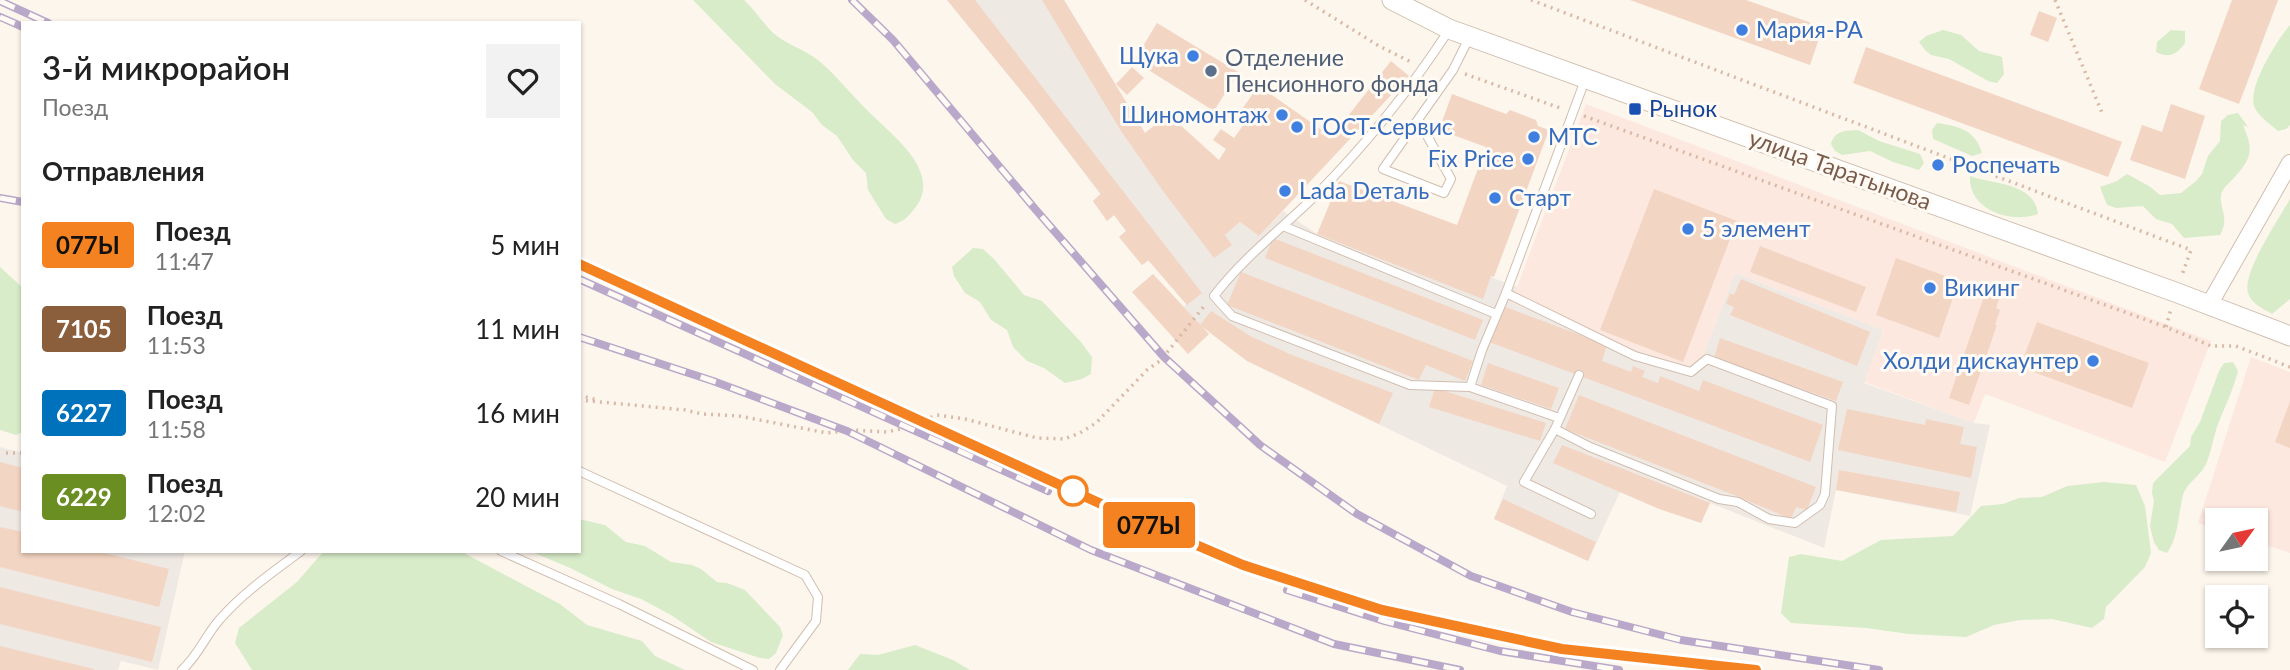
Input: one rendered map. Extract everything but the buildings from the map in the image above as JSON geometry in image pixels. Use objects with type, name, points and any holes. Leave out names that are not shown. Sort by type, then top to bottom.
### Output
[{"type":"street","name":"улица Таратынова","points":[[1392,0],[1449,29],[2290,336]]},
{"type":"street","points":[[2209,305],[2290,163]]},
{"type":"lane","points":[[1449,29],[1382,124],[1347,163],[1243,263],[1214,296],[1232,316],[1410,385],[1470,387],[1559,418]]},
{"type":"lane","points":[[1419,121],[1451,179],[1444,193],[1383,169],[1453,69],[1470,35]]},
{"type":"lane","points":[[1470,387],[1586,77]]},
{"type":"lane","points":[[1283,226],[1496,314]]},
{"type":"lane","points":[[1506,293],[1635,356],[1691,372],[1707,359],[1832,406],[1825,494],[1820,505],[1795,523],[1769,519],[1738,502],[1706,494],[1590,447],[1555,429]]},
{"type":"lane","points":[[1579,375],[1555,429],[1524,482],[1591,514]]},
{"type":"lane","points":[[581,472],[805,575],[818,597],[816,621],[780,670]]},
{"type":"lane","points":[[182,670],[196,657],[202,643],[221,618],[260,582],[298,553]]},
{"type":"lane","points":[[505,553],[619,604],[753,670]]},
{"type":"path","points":[[1306,0],[1379,46],[1424,68]]},
{"type":"path","points":[[1531,0],[2191,250],[2175,292],[2166,327]]},
{"type":"path","points":[[2055,0],[2104,115]]},
{"type":"path","points":[[1453,69],[2166,327],[2211,346],[2236,346],[2290,367]]},
{"type":"path","points":[[581,398],[607,404],[739,416],[827,433],[852,430],[887,432],[937,415],[965,419],[1037,438],[1064,439],[1096,423],[1147,370],[1161,360],[1214,296]]},
{"type":"path","points":[[6,453],[21,453]]},
{"type":"shaded area","points":[[947,0],[1064,0],[1145,133],[1225,235],[1240,222],[1259,236],[1283,211],[1317,234],[1327,215],[1517,287],[1512,303],[1697,373],[1735,273],[1883,330],[1864,383],[1974,423],[1990,425],[1970,516],[1836,490],[1824,548],[1710,503],[1701,523],[1620,492],[1588,561],[1494,519],[1507,486],[1247,361],[1200,325],[1184,307],[1186,304],[1149,261],[1142,265],[1119,237],[1126,231],[1114,215],[1107,221],[1093,201],[1100,194],[1031,103]]},
{"type":"shaded area","points":[[1586,104],[2211,341],[2165,462],[1985,394],[1974,423],[1864,382],[1883,330],[1735,273],[1697,373],[1511,303]]},
{"type":"shaded area","points":[[2251,357],[2290,372],[2290,553],[2268,546],[2268,508],[2205,508],[2205,525],[2198,523]]},
{"type":"shaded area","points":[[0,447],[21,452],[21,553],[185,553],[158,670],[121,661],[118,670],[0,670]]},
{"type":"green space","points":[[693,0],[744,0],[772,32],[813,56],[831,72],[899,141],[918,167],[923,180],[922,194],[908,216],[895,224],[886,219],[868,190],[866,173],[853,160],[837,136],[822,125],[812,112],[775,84]]},
{"type":"green space","points":[[2290,25],[2290,125],[2278,131],[2258,113],[2253,97],[2265,64]]},
{"type":"green space","points":[[1943,30],[1961,35],[1979,51],[2002,57],[2004,74],[1997,83],[1925,50],[1919,42],[1926,36]]},
{"type":"green space","points":[[2171,30],[2185,31],[2185,43],[2172,54],[2156,52],[2157,42]]},
{"type":"green space","points":[[2238,113],[2248,127],[2243,125],[2250,148],[2244,165],[2222,192],[2224,223],[2220,235],[2184,238],[2172,224],[2156,219],[2143,206],[2116,208],[2107,205],[2100,187],[2127,174],[2160,195],[2181,193],[2202,174],[2208,156],[2220,141],[2221,121],[2228,115]]},
{"type":"green space","points":[[1937,123],[1965,130],[1975,139],[1982,153],[1972,156],[1933,139],[1932,130]]},
{"type":"green space","points":[[1858,130],[1879,141],[1920,154],[1924,163],[1919,170],[1870,151],[1842,155],[1835,151],[1831,144],[1835,136],[1841,132]]},
{"type":"green space","points":[[1970,176],[2021,190],[2035,204],[2038,214],[2016,217],[1984,206],[1971,188]]},
{"type":"green space","points":[[2290,199],[2290,299],[2272,314],[2252,300],[2248,293],[2248,284],[2256,259]]},
{"type":"green space","points":[[973,248],[983,249],[1024,295],[1042,301],[1081,342],[1092,357],[1091,374],[1065,383],[1044,368],[1027,361],[1013,347],[1007,330],[991,320],[980,302],[965,293],[954,276],[952,267]]},
{"type":"green space","points":[[0,267],[21,286],[21,433],[16,435],[0,430]]},
{"type":"green space","points":[[2233,362],[2238,371],[2234,386],[2217,427],[2206,464],[2187,486],[2183,495],[2176,532],[2167,553],[2159,550],[2150,526],[2154,501],[2153,483],[2190,446],[2191,437],[2200,422],[2219,371],[2224,363]]},
{"type":"green space","points":[[2104,482],[2136,485],[2145,506],[2151,553],[2145,567],[2106,607],[2104,619],[2092,628],[2052,619],[2020,620],[1994,625],[1966,637],[1791,623],[1781,613],[1789,557],[1801,554],[1842,561],[1881,540],[1953,536],[1981,506],[2003,504],[2019,498],[2042,497],[2067,486]]},
{"type":"green space","points":[[581,519],[605,525],[626,542],[645,546],[671,562],[692,565],[717,582],[745,590],[780,627],[783,635],[776,653],[769,659],[760,658],[711,642],[641,599],[612,589],[535,553],[581,553]]},
{"type":"green space","points":[[322,553],[464,553],[560,604],[587,625],[642,641],[655,656],[685,670],[252,670],[235,643],[239,628],[297,582]]},
{"type":"green space","points":[[915,645],[970,670],[848,670],[860,654],[878,655]]},
{"type":"railway","points":[[852,0],[893,40],[1164,357],[1260,445],[1357,514],[1471,576],[1572,612],[1681,640],[1879,670]]},
{"type":"railway","points":[[0,1],[44,21]]},
{"type":"railway","points":[[0,17],[21,26]]},
{"type":"railway","points":[[0,198],[21,202]]},
{"type":"railway","points":[[581,265],[1110,508],[1243,565],[1382,610],[1562,649],[1756,670]]},
{"type":"railway","points":[[581,280],[1048,491]]},
{"type":"railway","points":[[581,338],[713,381],[847,431],[1091,550],[1334,644],[1460,670]]},
{"type":"railway","points":[[1287,590],[1384,621],[1500,651],[1619,670]]},
{"type":"train","name":"077Ы","points":[[581,265],[1110,508],[1243,565],[1382,610],[1562,649],[1756,670]]},
{"type":"place","name":"Мария-РА","points":[[1742,30]]},
{"type":"place","name":"Щука","points":[[1193,56]]},
{"type":"place","name":"Отделение Пенсионного фонда","points":[[1211,71]]},
{"type":"place","name":"Рынок","points":[[1635,109]]},
{"type":"place","name":"Шиномонтаж","points":[[1282,115]]},
{"type":"place","name":"ГОСТ-Сервис","points":[[1297,127]]},
{"type":"place","name":"МТС","points":[[1534,137]]},
{"type":"place","name":"Fix Price","points":[[1528,159]]},
{"type":"place","name":"Роспечать","points":[[1938,165]]},
{"type":"place","name":"Lada Dеталь","points":[[1285,191]]},
{"type":"place","name":"Старт","points":[[1495,198]]},
{"type":"place","name":"5 элемент","points":[[1688,229]]},
{"type":"place","name":"Викинг","points":[[1930,288]]},
{"type":"place","name":"Холди дискаунтер","points":[[2093,361]]}]
